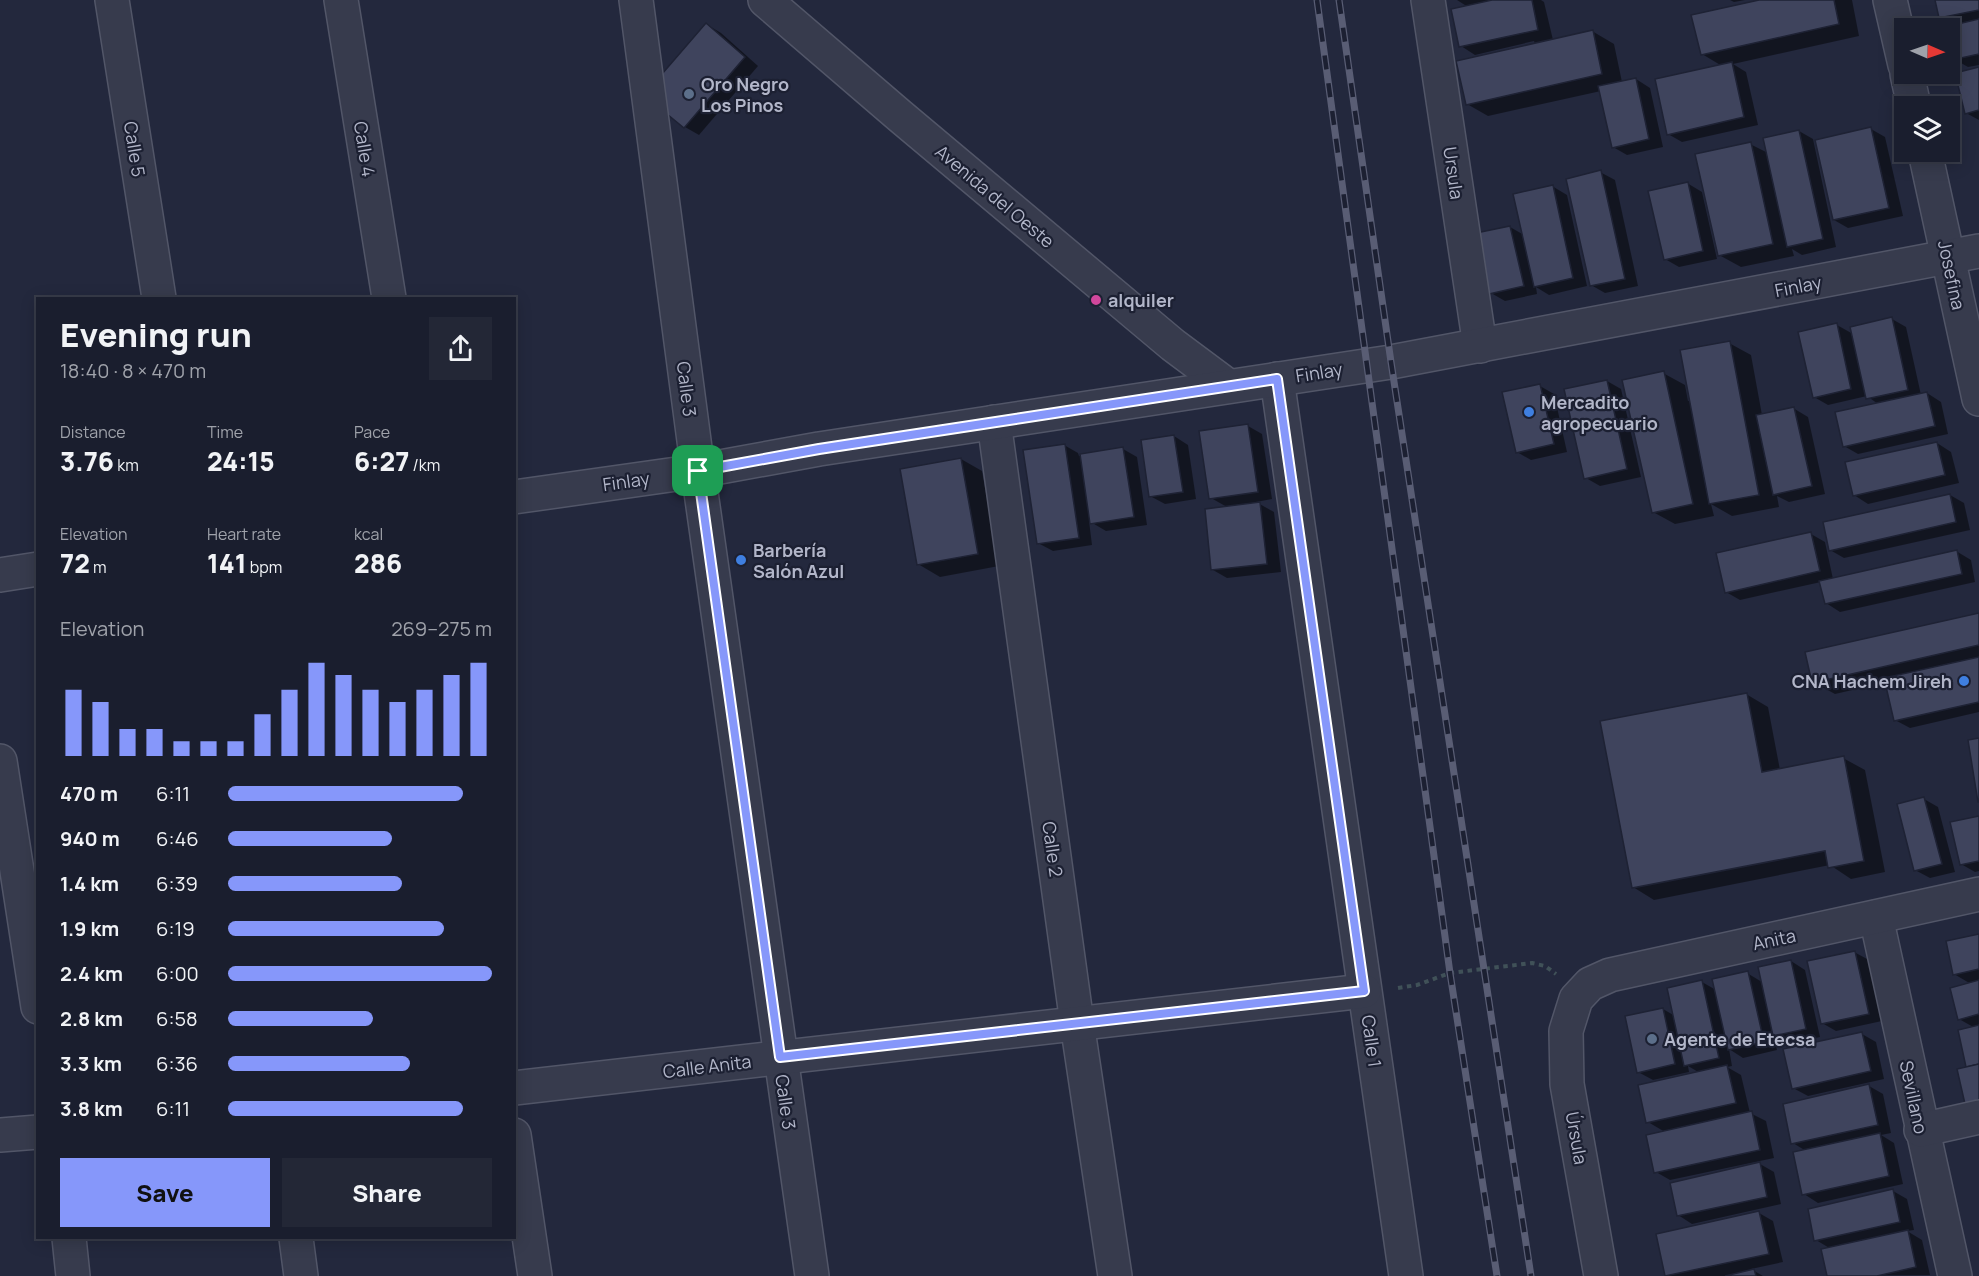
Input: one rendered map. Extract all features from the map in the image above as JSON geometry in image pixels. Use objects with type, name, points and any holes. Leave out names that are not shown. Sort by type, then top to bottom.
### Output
[{"type":"street","name":"Calle 5","points":[[112,0],[159,297]]},
{"type":"street","name":"Calle 4","points":[[341,0],[389,297]]},
{"type":"street","name":"Calle 3","points":[[636,0],[698,471],[812,1276]]},
{"type":"street","name":"Avenida del Oeste","points":[[765,0],[1173,345],[1228,386]]},
{"type":"street","name":"Ursula","points":[[1428,0],[1480,346]]},
{"type":"street","points":[[1890,0],[1894,18]]},
{"type":"street","name":"Josefina","points":[[1928,162],[1964,254],[1979,399]]},
{"type":"street","name":"Finlay","points":[[516,496],[698,471],[819,449],[1480,346],[1964,254]]},
{"type":"street","name":"Calle 1","points":[[1277,379],[1406,1276]]},
{"type":"street","name":"Calle 2","points":[[994,422],[1077,1023],[1115,1276]]},
{"type":"street","points":[[0,575],[36,570]]},
{"type":"street","points":[[0,761],[36,994]]},
{"type":"street","name":"Anita","points":[[1576,999],[1590,984],[1610,975],[1979,894]]},
{"type":"street","name":"Sevillano","points":[[1876,916],[1921,1130],[1955,1276]]},
{"type":"street","name":"Calle Anita","points":[[516,1088],[1364,992]]},
{"type":"street","name":"Úrsula","points":[[1576,999],[1566,1031],[1567,1084],[1602,1276]]},
{"type":"street","points":[[1921,1130],[1979,1117]]},
{"type":"street","points":[[0,1135],[36,1132]]},
{"type":"street","points":[[516,1148],[536,1276]]},
{"type":"street","points":[[69,1239],[73,1276]]},
{"type":"street","points":[[296,1239],[302,1276]]},
{"type":"path","points":[[1364,992],[1417,984],[1450,973],[1532,963],[1545,966],[1559,976],[1576,999]]},
{"type":"building","points":[[1492,0],[1532,0],[1538,30],[1459,47],[1451,9]]},
{"type":"building","points":[[1759,0],[1834,0],[1839,24],[1701,55],[1691,15]]},
{"type":"building","points":[[1935,0],[1979,0],[1979,10],[1939,18]]},
{"type":"building","points":[[1979,19],[1979,54],[1960,58],[1960,23]]},
{"type":"building","name":"Oro Negro Los Pinos","points":[[706,23],[745,57],[684,128],[667,114],[662,74]]},
{"type":"building","points":[[1593,30],[1602,74],[1466,105],[1456,61]]},
{"type":"building","points":[[1732,62],[1744,117],[1667,135],[1655,79]]},
{"type":"building","points":[[1979,67],[1979,110],[1965,114],[1958,84],[1960,84],[1960,72]]},
{"type":"building","points":[[1636,78],[1649,139],[1612,148],[1598,86]]},
{"type":"building","points":[[1871,127],[1889,208],[1833,220],[1815,140]]},
{"type":"building","points":[[1799,130],[1823,239],[1787,247],[1763,138]]},
{"type":"building","points":[[1751,142],[1773,244],[1718,256],[1695,154]]},
{"type":"building","points":[[1601,170],[1625,279],[1590,286],[1566,179]]},
{"type":"building","points":[[1688,182],[1703,251],[1664,260],[1648,191]]},
{"type":"building","points":[[1553,185],[1573,278],[1534,287],[1513,194]]},
{"type":"building","points":[[1510,226],[1524,286],[1489,294],[1476,233]]},
{"type":"building","points":[[1892,317],[1908,390],[1866,399],[1850,327]]},
{"type":"building","points":[[1837,323],[1851,389],[1813,398],[1798,332]]},
{"type":"building","points":[[1730,341],[1759,495],[1709,504],[1680,350]]},
{"type":"building","points":[[1664,371],[1693,504],[1652,513],[1622,380]]},
{"type":"building","points":[[1607,380],[1627,469],[1584,479],[1564,389]]},
{"type":"building","points":[[1540,384],[1554,444],[1516,453],[1502,392]]},
{"type":"building","points":[[1927,392],[1935,426],[1843,447],[1835,412]]},
{"type":"building","points":[[1794,407],[1812,486],[1773,495],[1756,415]]},
{"type":"building","points":[[1248,424],[1258,492],[1209,499],[1199,431]]},
{"type":"building","points":[[1174,435],[1183,492],[1149,497],[1141,440]]},
{"type":"building","points":[[1937,442],[1945,475],[1853,496],[1845,462]]},
{"type":"building","points":[[1065,444],[1079,538],[1037,544],[1023,450]]},
{"type":"building","points":[[1123,447],[1134,517],[1090,524],[1080,454]]},
{"type":"building","points":[[961,458],[978,554],[917,565],[900,469]]},
{"type":"building","points":[[1950,494],[1956,522],[1829,551],[1823,522]]},
{"type":"building","points":[[1260,502],[1267,564],[1211,570],[1205,509]]},
{"type":"building","points":[[1811,532],[1820,571],[1725,593],[1716,553]]},
{"type":"building","points":[[1957,550],[1962,574],[1825,604],[1819,581]]},
{"type":"building","points":[[1979,613],[1979,645],[1812,683],[1805,652]]},
{"type":"building","points":[[1979,657],[1979,702],[1894,721],[1884,678]]},
{"type":"building","points":[[1747,693],[1762,772],[1844,756],[1864,861],[1828,868],[1825,851],[1632,888],[1600,721]]},
{"type":"building","points":[[1979,738],[1979,802],[1978,802],[1968,740]]},
{"type":"building","points":[[1924,797],[1942,864],[1914,871],[1897,804]]},
{"type":"building","points":[[1979,816],[1979,861],[1960,865],[1950,822]]},
{"type":"building","points":[[1979,934],[1979,969],[1953,975],[1946,941]]},
{"type":"building","points":[[1855,951],[1869,1014],[1821,1024],[1807,961]]},
{"type":"building","points":[[1791,960],[1806,1029],[1773,1036],[1758,967]]},
{"type":"building","points":[[1748,971],[1764,1042],[1728,1050],[1712,979]]},
{"type":"building","points":[[1702,980],[1719,1058],[1684,1066],[1667,988]]},
{"type":"building","points":[[1979,980],[1979,1014],[1958,1020],[1950,988]]},
{"type":"building","points":[[1663,1008],[1675,1064],[1637,1073],[1625,1016]]},
{"type":"building","points":[[1979,1025],[1979,1064],[1966,1067],[1958,1030]]},
{"type":"building","points":[[1862,1032],[1871,1071],[1792,1089],[1783,1049]]},
{"type":"building","points":[[1979,1064],[1979,1100],[1965,1104],[1957,1069]]},
{"type":"building","points":[[1727,1065],[1736,1103],[1646,1123],[1638,1085]]},
{"type":"building","points":[[1869,1084],[1878,1125],[1791,1144],[1783,1104]]},
{"type":"building","points":[[1752,1111],[1760,1150],[1654,1173],[1646,1135]]},
{"type":"building","points":[[1880,1133],[1889,1176],[1802,1195],[1793,1152]]},
{"type":"building","points":[[1760,1162],[1767,1197],[1677,1216],[1670,1183]]},
{"type":"building","points":[[1893,1189],[1900,1222],[1814,1241],[1808,1209]]},
{"type":"building","points":[[1759,1211],[1769,1254],[1665,1276],[1656,1234]]},
{"type":"building","points":[[1908,1230],[1916,1267],[1877,1276],[1827,1276],[1821,1249]]},
{"type":"building","points":[[1754,1269],[1756,1276],[1725,1276]]},
{"type":"railway","points":[[1317,0],[1450,973],[1497,1276]]},
{"type":"railway","points":[[1339,0],[1391,362],[1531,1276]]},
{"type":"place","name":"Oro Negro Los Pinos","points":[[689,94]]},
{"type":"place","name":"alquiler","points":[[1096,300]]},
{"type":"place","name":"Mercadito agropecuario","points":[[1529,412]]},
{"type":"place","name":"Barbería Salón Azul","points":[[741,560]]},
{"type":"place","name":"CNA Hachem Jireh","points":[[1964,681]]},
{"type":"place","name":"Agente de Etecsa","points":[[1652,1039]]},
{"type":"route","points":[[1277,379],[1364,991],[780,1057],[698,471],[819,449],[1277,379]]}]
